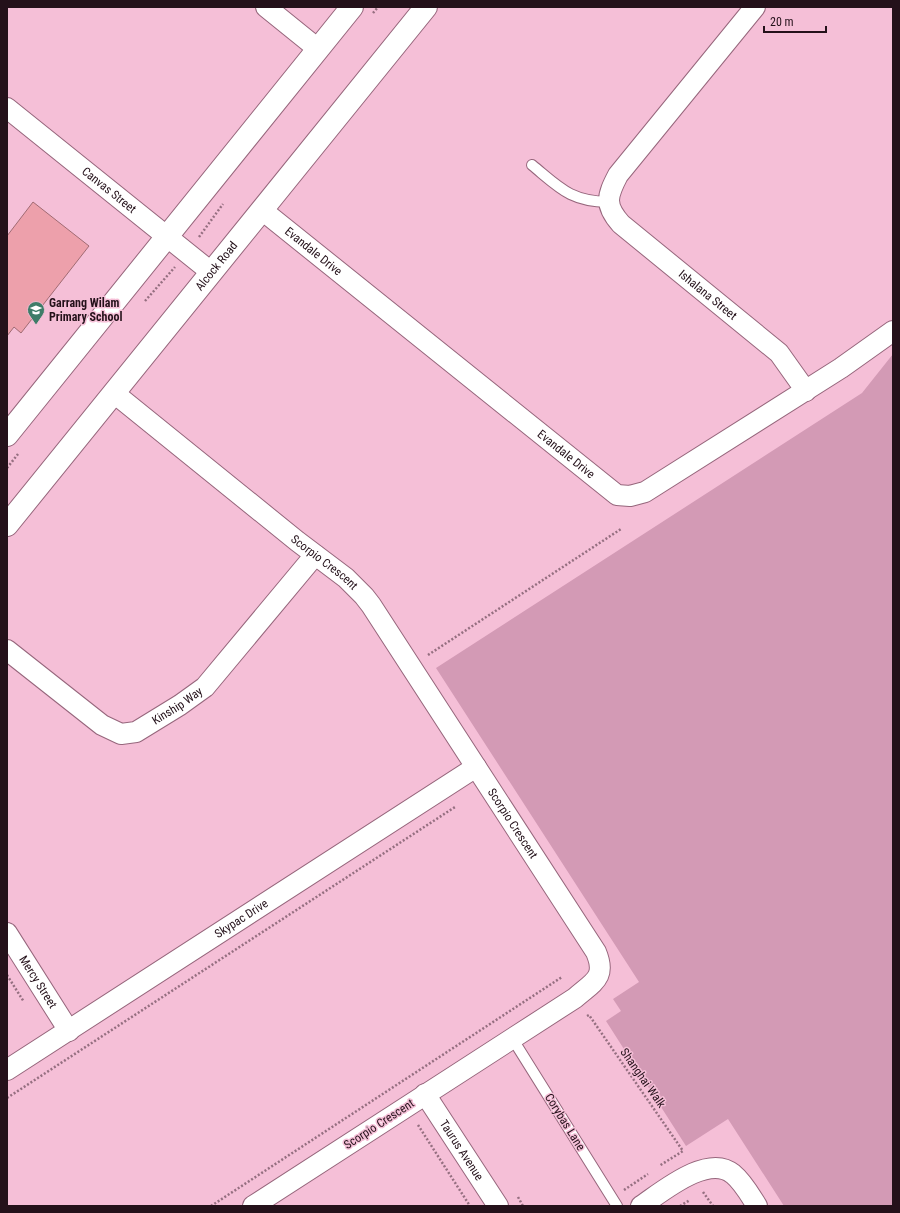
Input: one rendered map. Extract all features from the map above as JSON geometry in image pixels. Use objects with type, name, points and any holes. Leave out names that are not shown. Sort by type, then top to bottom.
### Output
[{"type":"street","points":[[266,7],[318,49]]},
{"type":"street","points":[[7,435],[352,7]]},
{"type":"street","name":"Alcock Road","points":[[7,525],[426,7]]},
{"type":"street","points":[[608,202],[611,189],[618,175],[755,7]]},
{"type":"street","name":"Canvas Street","points":[[7,108],[211,272]]},
{"type":"street","name":"Ishalana Street","points":[[608,202],[612,214],[621,224],[779,353],[806,391]]},
{"type":"street","name":"Evandale Drive","points":[[262,210],[617,495],[630,496],[645,492],[806,391],[893,331]]},
{"type":"street","name":"Scorpio Crescent","points":[[114,393],[315,555],[346,578],[371,605],[591,945],[600,962],[601,971],[597,978],[575,998],[253,1206]]},
{"type":"street","name":"Kinship Way","points":[[7,650],[102,725],[121,734],[136,732],[180,706],[205,687],[315,555]]},
{"type":"street","name":"Skypac Drive","points":[[7,1070],[476,766]]},
{"type":"street","name":"Mercy Street","points":[[7,933],[69,1030]]},
{"type":"street","name":"Taurus Avenue","points":[[425,1094],[498,1206]]},
{"type":"street","points":[[640,1206],[690,1174],[712,1167],[723,1169],[732,1173],[740,1181],[757,1206]]},
{"type":"lane","points":[[532,165],[565,192],[589,202],[608,202]]},
{"type":"lane","name":"Corybas Lane","points":[[512,1038],[614,1202]]},
{"type":"path","points":[[424,657],[621,529]]},
{"type":"path","points":[[7,1098],[455,807]]},
{"type":"path","points":[[211,1206],[562,977]]},
{"type":"path","name":"Shanghai Walk","points":[[588,1015],[683,1151],[657,1168]]},
{"type":"path","points":[[418,1125],[470,1206]]},
{"type":"path","points":[[614,1202],[650,1172]]},
{"type":"path","points":[[703,1191],[713,1206]]},
{"type":"shaded area","points":[[893,354],[893,1206],[784,1206],[728,1119],[686,1146],[606,1021],[621,1011],[613,999],[639,982],[436,668],[862,393]]},
{"type":"building","points":[[33,202],[89,246],[21,333],[14,327],[7,336],[7,236]]},
{"type":"place","name":"Garrang Wilam Primary School","points":[[36,325]]}]
